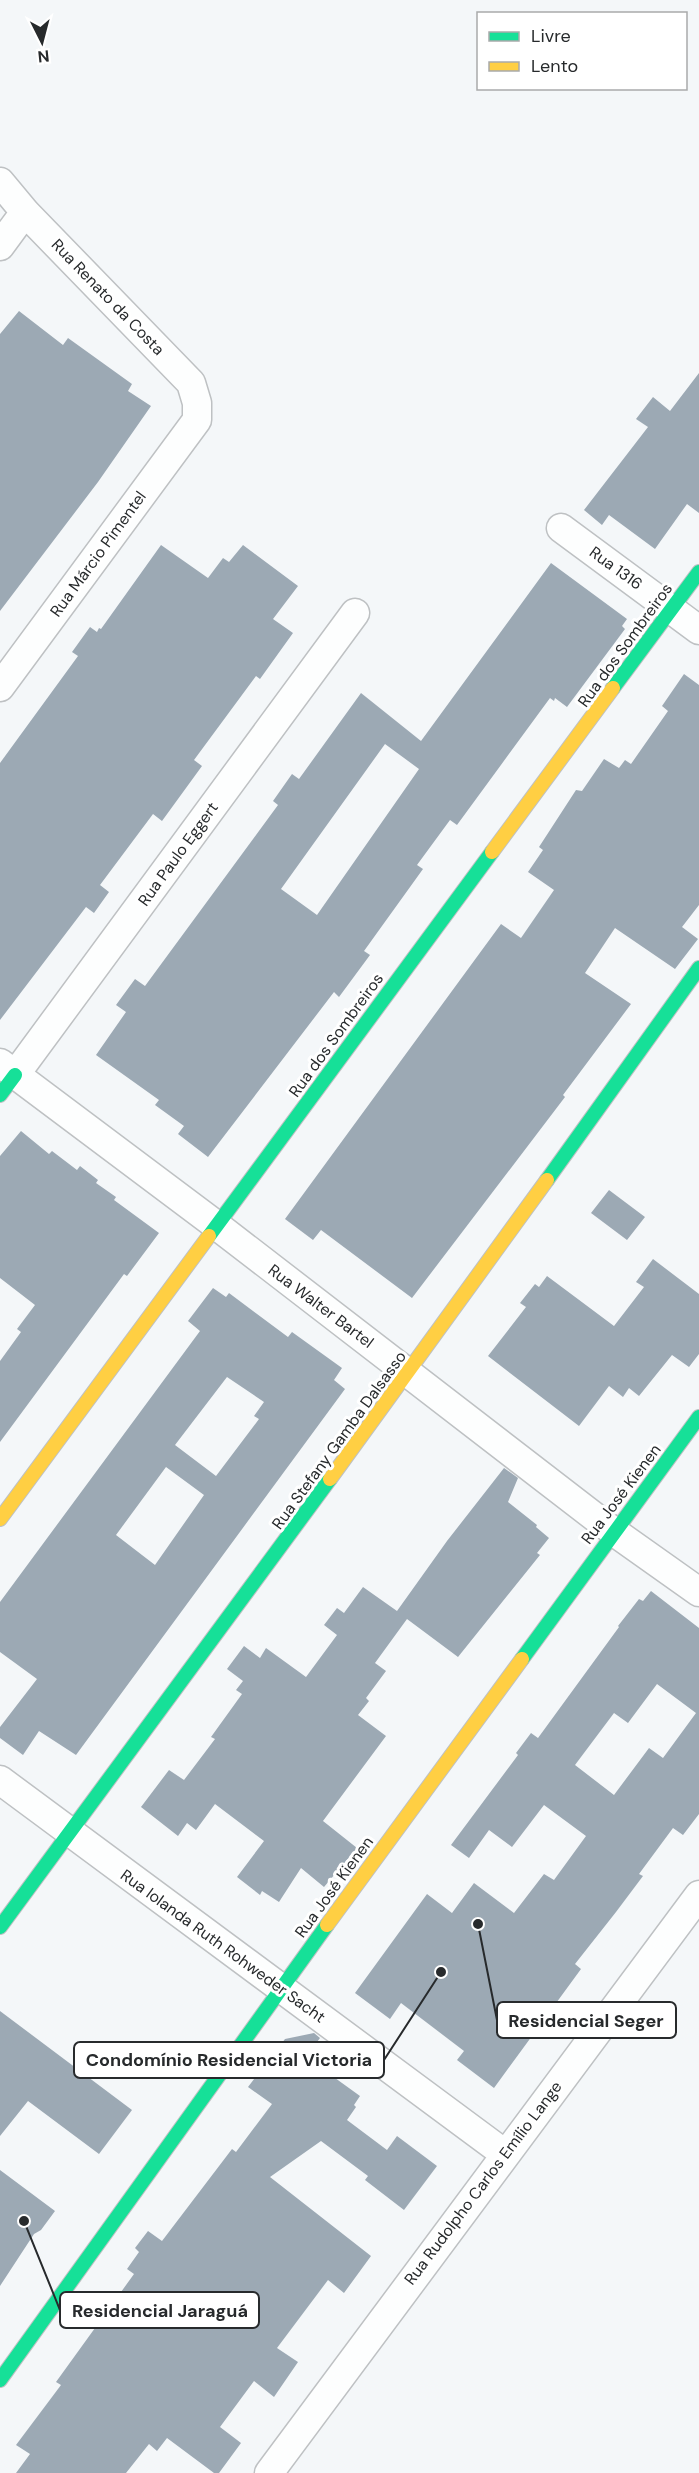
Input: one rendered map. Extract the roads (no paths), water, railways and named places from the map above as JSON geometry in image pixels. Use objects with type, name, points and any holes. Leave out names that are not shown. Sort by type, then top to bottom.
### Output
[{"type":"street","name":"Rua Renato da Costa","points":[[0,182],[25,212],[192,383],[197,403],[197,420]]},
{"type":"street","points":[[0,246],[25,212]]},
{"type":"street","name":"Rua Márcio Pimentel","points":[[0,687],[197,420]]},
{"type":"street","name":"Rua 1316","points":[[561,528],[699,630]]},
{"type":"street","name":"Rua dos Sombreiros","points":[[0,1519],[699,572]]},
{"type":"street","name":"Rua Paulo Eggert","points":[[5,1078],[356,613]]},
{"type":"street","name":"Rua Stefany Gamba Dalsasso","points":[[0,1927],[409,1373],[699,968]]},
{"type":"street","name":"Rua Walter Bartel","points":[[5,1078],[216,1225],[613,1531],[699,1593]]},
{"type":"street","name":"Rua José Kienen","points":[[0,2380],[281,1988],[613,1531],[699,1417]]},
{"type":"street","name":"Rua Iolanda Ruth Rohweder Sacht","points":[[0,1780],[505,2154]]},
{"type":"street","name":"Rua Rudolpho Carlos Emílio Lange","points":[[269,2473],[699,1895]]},
{"type":"place","name":"Residencial Seger","points":[[478,1924]]},
{"type":"place","name":"Condomínio Residencial Victoria","points":[[441,1972]]},
{"type":"place","name":"Residencial Jaraguá","points":[[24,2221]]}]
